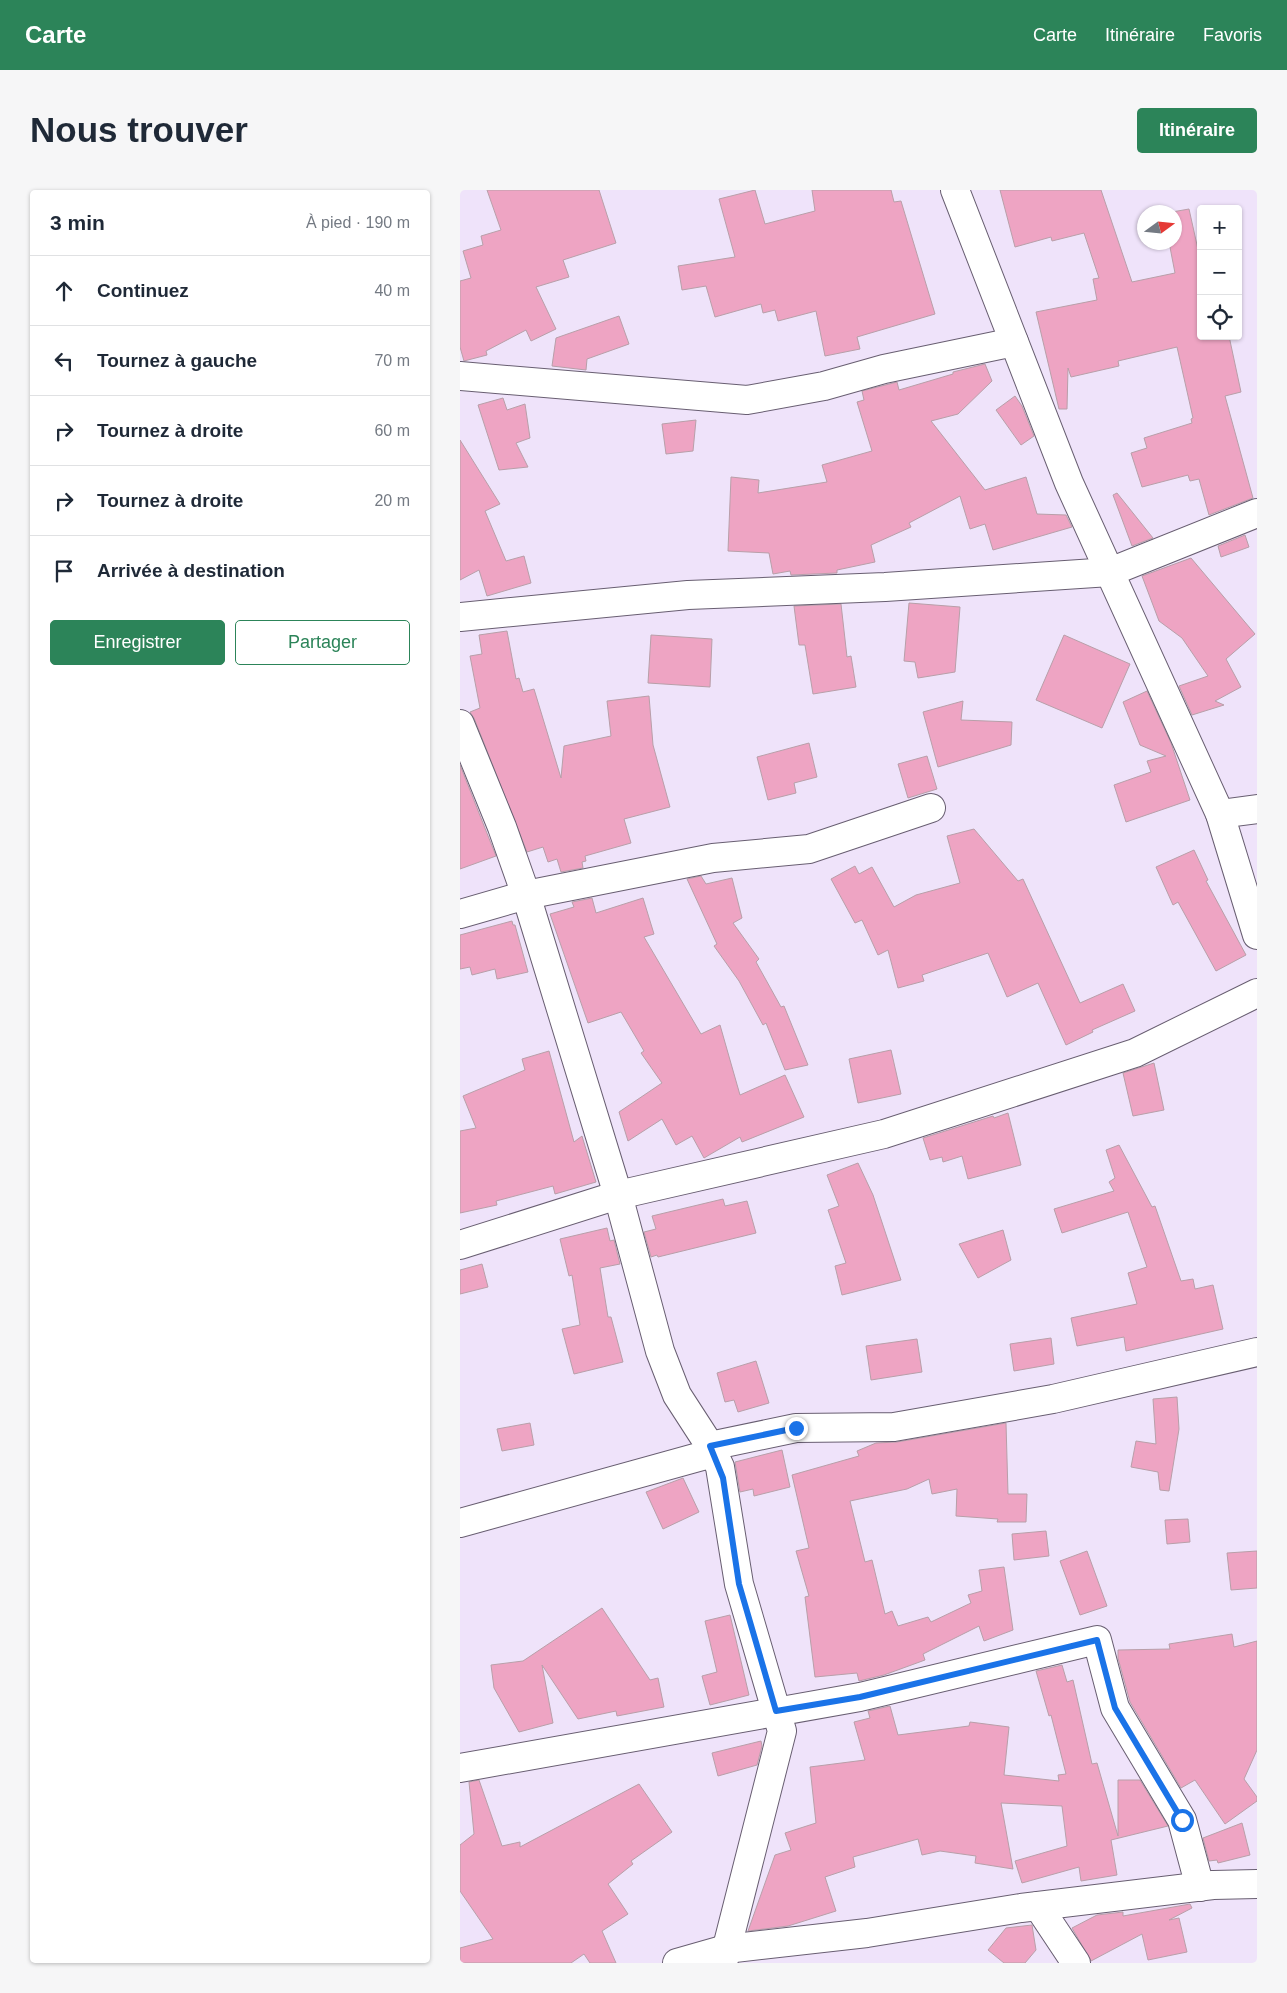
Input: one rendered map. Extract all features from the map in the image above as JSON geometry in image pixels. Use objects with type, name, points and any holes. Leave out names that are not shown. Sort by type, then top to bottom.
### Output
[{"type":"street","points":[[954,190],[1069,482],[1220,814],[1257,935]]},
{"type":"street","points":[[460,376],[747,400],[824,386],[884,369],[1014,342]]},
{"type":"street","points":[[460,617],[688,595],[885,587],[1110,572],[1257,513]]},
{"type":"street","points":[[460,724],[502,827],[526,895],[618,1195],[660,1351],[677,1395],[711,1450],[723,1478],[739,1584],[782,1731],[724,1956]]},
{"type":"street","points":[[460,914],[526,895],[713,858],[809,849],[931,808]]},
{"type":"street","points":[[1220,814],[1257,809]]},
{"type":"street","points":[[460,1245],[618,1195],[884,1134],[1135,1052],[1257,993]]},
{"type":"street","points":[[460,1523],[711,1450],[796,1428],[894,1427],[1053,1399],[1257,1352]]},
{"type":"street","points":[[460,1768],[860,1697],[1097,1640],[1115,1708],[1182,1820],[1200,1887]]},
{"type":"street","points":[[677,1963],[1038,1906],[1200,1887],[1257,1884]]},
{"type":"street","points":[[1038,1906],[1076,1963]]},
{"type":"building","points":[[487,190],[599,190],[616,243],[563,260],[569,277],[536,287],[556,329],[531,341],[526,330],[486,351],[487,355],[464,361],[460,347],[460,281],[471,278],[463,251],[483,245],[481,236],[501,230]]},
{"type":"building","points":[[755,190],[765,224],[815,211],[812,190],[891,190],[894,202],[901,201],[935,314],[857,337],[860,349],[825,356],[816,311],[778,321],[775,310],[763,313],[761,304],[715,317],[706,286],[682,290],[678,266],[735,257],[719,199]]},
{"type":"building","points":[[1000,190],[1101,190],[1132,282],[1175,273],[1171,250],[1182,250],[1182,210],[1189,209],[1197,245],[1197,340],[1230,340],[1241,392],[1225,396],[1253,498],[1209,515],[1199,479],[1190,481],[1188,475],[1142,487],[1131,453],[1147,448],[1144,438],[1192,423],[1191,419],[1193,418],[1177,347],[1118,361],[1119,366],[1071,377],[1068,368],[1067,409],[1059,409],[1036,312],[1097,300],[1093,279],[1099,278],[1084,233],[1052,241],[1051,237],[1015,247]]},
{"type":"building","points":[[619,316],[629,344],[587,359],[586,370],[552,366],[556,338]]},
{"type":"building","points":[[985,364],[992,381],[958,414],[931,421],[985,490],[1026,477],[1037,514],[1066,515],[1072,527],[993,550],[985,524],[970,529],[960,496],[909,523],[911,527],[871,545],[875,562],[837,570],[837,573],[791,575],[790,571],[773,574],[769,553],[728,551],[731,477],[759,480],[758,493],[827,482],[822,465],[872,451],[857,402],[864,400],[862,391],[897,382],[899,390],[953,374],[953,372]]},
{"type":"building","points":[[1015,396],[1022,406],[1034,436],[1021,445],[996,410]]},
{"type":"building","points":[[503,398],[507,410],[525,404],[530,438],[516,443],[528,467],[499,470],[478,405]]},
{"type":"building","points":[[696,420],[693,451],[666,454],[662,424]]},
{"type":"building","points":[[460,440],[500,504],[485,511],[506,561],[524,556],[531,583],[487,596],[479,570],[460,580]]},
{"type":"building","points":[[1117,493],[1153,538],[1132,546],[1113,495]]},
{"type":"building","points":[[1245,535],[1249,547],[1221,557],[1218,546]]},
{"type":"building","points":[[1191,558],[1255,634],[1226,659],[1241,687],[1215,701],[1224,705],[1192,715],[1179,686],[1208,676],[1182,638],[1159,621],[1142,576]]},
{"type":"building","points":[[909,603],[960,607],[955,672],[918,678],[915,662],[904,661]]},
{"type":"building","points":[[841,604],[847,657],[851,656],[856,687],[813,694],[805,645],[799,645],[794,606]]},
{"type":"building","points":[[507,631],[516,679],[519,678],[523,692],[534,689],[561,778],[564,746],[611,736],[607,701],[649,696],[653,745],[670,807],[624,819],[631,843],[585,856],[586,861],[582,862],[583,868],[561,872],[557,859],[548,862],[543,847],[527,852],[470,712],[480,708],[470,656],[482,654],[479,635]]},
{"type":"building","points":[[651,635],[712,639],[710,687],[648,683]]},
{"type":"building","points":[[1064,635],[1130,664],[1102,728],[1036,700]]},
{"type":"building","points":[[1147,691],[1171,743],[1190,800],[1126,822],[1114,785],[1151,772],[1147,761],[1166,756],[1140,745],[1123,702]]},
{"type":"building","points":[[963,701],[961,720],[1012,722],[1011,745],[938,767],[923,712]]},
{"type":"building","points":[[809,743],[817,777],[794,783],[796,793],[768,800],[757,757]]},
{"type":"building","points":[[927,756],[937,789],[908,798],[898,764]]},
{"type":"building","points":[[460,765],[496,856],[460,869]]},
{"type":"building","points":[[974,829],[1018,881],[1023,879],[1080,1003],[1123,984],[1135,1011],[1092,1030],[1093,1032],[1066,1045],[1038,983],[1007,997],[988,953],[922,975],[924,981],[898,988],[888,950],[878,955],[862,920],[855,923],[831,879],[855,866],[859,874],[872,867],[894,907],[916,895],[960,883],[947,836]]},
{"type":"building","points":[[1194,850],[1208,880],[1206,881],[1246,955],[1216,971],[1178,902],[1173,905],[1156,867]]},
{"type":"building","points":[[701,876],[706,884],[732,878],[742,918],[733,923],[759,959],[756,962],[781,1007],[784,1006],[808,1065],[785,1070],[766,1023],[763,1025],[739,981],[714,946],[717,944],[687,879]]},
{"type":"building","points":[[592,898],[596,913],[643,898],[654,934],[644,937],[701,1034],[720,1025],[740,1095],[785,1075],[804,1117],[742,1142],[740,1137],[704,1158],[692,1136],[676,1145],[662,1119],[628,1141],[619,1112],[662,1083],[641,1053],[644,1051],[621,1012],[588,1023],[550,914],[574,907],[572,902]]},
{"type":"building","points":[[512,921],[513,925],[515,925],[528,972],[497,979],[495,969],[472,975],[470,967],[460,969],[460,935]]},
{"type":"building","points":[[891,1050],[901,1094],[858,1103],[849,1059]]},
{"type":"building","points":[[549,1051],[574,1142],[582,1136],[596,1182],[555,1194],[553,1186],[496,1201],[497,1205],[460,1213],[460,1131],[476,1128],[463,1096],[525,1070],[522,1059]]},
{"type":"building","points":[[1154,1063],[1164,1110],[1133,1116],[1123,1073]]},
{"type":"building","points":[[1008,1113],[1021,1165],[968,1179],[962,1156],[943,1162],[942,1157],[930,1160],[923,1138]]},
{"type":"building","points":[[1119,1145],[1152,1207],[1155,1206],[1181,1281],[1193,1279],[1195,1289],[1213,1285],[1223,1329],[1126,1351],[1124,1337],[1077,1346],[1071,1318],[1137,1304],[1128,1273],[1147,1267],[1128,1212],[1062,1233],[1054,1209],[1114,1191],[1109,1182],[1115,1178],[1106,1150]]},
{"type":"building","points":[[858,1163],[873,1195],[901,1280],[842,1295],[835,1266],[846,1263],[828,1210],[839,1206],[827,1175]]},
{"type":"building","points":[[723,1199],[725,1206],[747,1201],[756,1233],[658,1257],[657,1255],[651,1257],[644,1232],[656,1229],[652,1216]]},
{"type":"building","points":[[607,1228],[610,1241],[614,1240],[620,1264],[600,1268],[608,1317],[611,1317],[623,1362],[574,1374],[562,1329],[580,1325],[572,1275],[569,1276],[560,1239]]},
{"type":"building","points":[[1003,1230],[1011,1260],[978,1278],[959,1244]]},
{"type":"building","points":[[482,1264],[488,1287],[460,1294],[460,1270]]},
{"type":"building","points":[[1051,1338],[1054,1364],[1014,1371],[1010,1344]]},
{"type":"building","points":[[917,1339],[922,1372],[871,1380],[866,1346]]},
{"type":"building","points":[[756,1361],[769,1403],[738,1412],[734,1400],[725,1402],[717,1373]]},
{"type":"building","points":[[1177,1397],[1179,1429],[1169,1491],[1160,1490],[1158,1472],[1131,1467],[1136,1441],[1156,1444],[1153,1399]]},
{"type":"building","points":[[530,1423],[534,1445],[502,1451],[497,1429]]},
{"type":"building","points":[[1006,1423],[1008,1494],[1027,1494],[1026,1522],[997,1522],[998,1519],[956,1516],[957,1489],[932,1494],[929,1479],[907,1489],[850,1501],[865,1562],[872,1560],[885,1614],[892,1611],[898,1626],[928,1617],[931,1622],[971,1603],[968,1595],[982,1591],[979,1570],[1004,1567],[1013,1630],[984,1641],[979,1626],[923,1654],[925,1660],[884,1675],[859,1681],[857,1673],[815,1677],[805,1597],[809,1596],[796,1551],[809,1548],[792,1475],[859,1456],[857,1451],[876,1443],[897,1442]]},
{"type":"building","points":[[782,1450],[790,1487],[754,1496],[753,1489],[740,1492],[735,1462]]},
{"type":"building","points":[[683,1478],[699,1512],[663,1529],[646,1492]]},
{"type":"building","points":[[1188,1519],[1190,1542],[1167,1544],[1165,1520]]},
{"type":"building","points":[[1046,1531],[1049,1556],[1014,1560],[1012,1534]]},
{"type":"building","points":[[1087,1551],[1107,1606],[1080,1615],[1060,1561]]},
{"type":"building","points":[[1257,1551],[1257,1588],[1231,1590],[1227,1553]]},
{"type":"building","points":[[602,1608],[650,1680],[658,1678],[664,1707],[617,1716],[616,1711],[578,1719],[542,1665],[553,1723],[519,1732],[494,1688],[491,1665],[523,1661]]},
{"type":"building","points":[[730,1615],[749,1695],[710,1705],[702,1676],[717,1672],[705,1621]]},
{"type":"building","points":[[1232,1634],[1234,1647],[1257,1641],[1257,1750],[1244,1779],[1257,1797],[1257,1801],[1225,1824],[1195,1780],[1181,1788],[1130,1702],[1118,1658],[1118,1650],[1170,1649],[1169,1644]]},
{"type":"building","points":[[1062,1665],[1067,1682],[1073,1680],[1092,1764],[1097,1763],[1118,1836],[1118,1780],[1140,1780],[1168,1826],[1111,1840],[1117,1875],[1081,1881],[1079,1867],[1022,1883],[1015,1861],[1067,1846],[1062,1806],[1001,1803],[1013,1869],[975,1863],[976,1856],[940,1851],[922,1855],[918,1839],[853,1857],[855,1867],[825,1877],[836,1911],[788,1926],[748,1931],[775,1855],[791,1850],[785,1833],[816,1823],[810,1767],[865,1760],[854,1722],[870,1718],[868,1711],[890,1706],[898,1735],[969,1726],[970,1722],[1009,1727],[1004,1775],[1059,1781],[1058,1775],[1066,1774],[1051,1715],[1049,1716],[1036,1671]]},
{"type":"building","points":[[761,1741],[762,1746],[757,1765],[718,1776],[712,1753]]},
{"type":"building","points":[[479,1780],[502,1846],[520,1842],[520,1847],[639,1784],[672,1832],[631,1861],[633,1864],[608,1884],[628,1914],[602,1931],[616,1963],[590,1963],[584,1954],[571,1963],[460,1963],[460,1948],[493,1939],[460,1891],[460,1845],[474,1834],[469,1782]]},
{"type":"building","points":[[1242,1823],[1250,1855],[1218,1863],[1217,1860],[1209,1861],[1203,1838]]},
{"type":"building","points":[[1190,1904],[1192,1908],[1169,1920],[1179,1918],[1187,1952],[1148,1960],[1142,1934],[1091,1961],[1072,1928],[1097,1915],[1123,1912],[1123,1916]]},
{"type":"building","points":[[1032,1925],[1036,1950],[1025,1963],[1004,1963],[988,1950],[1006,1928]]},
{"type":"route","points":[[796,1428],[710,1446],[723,1478],[742,1597],[776,1711],[860,1697],[1097,1640],[1115,1708],[1182,1820]]}]
